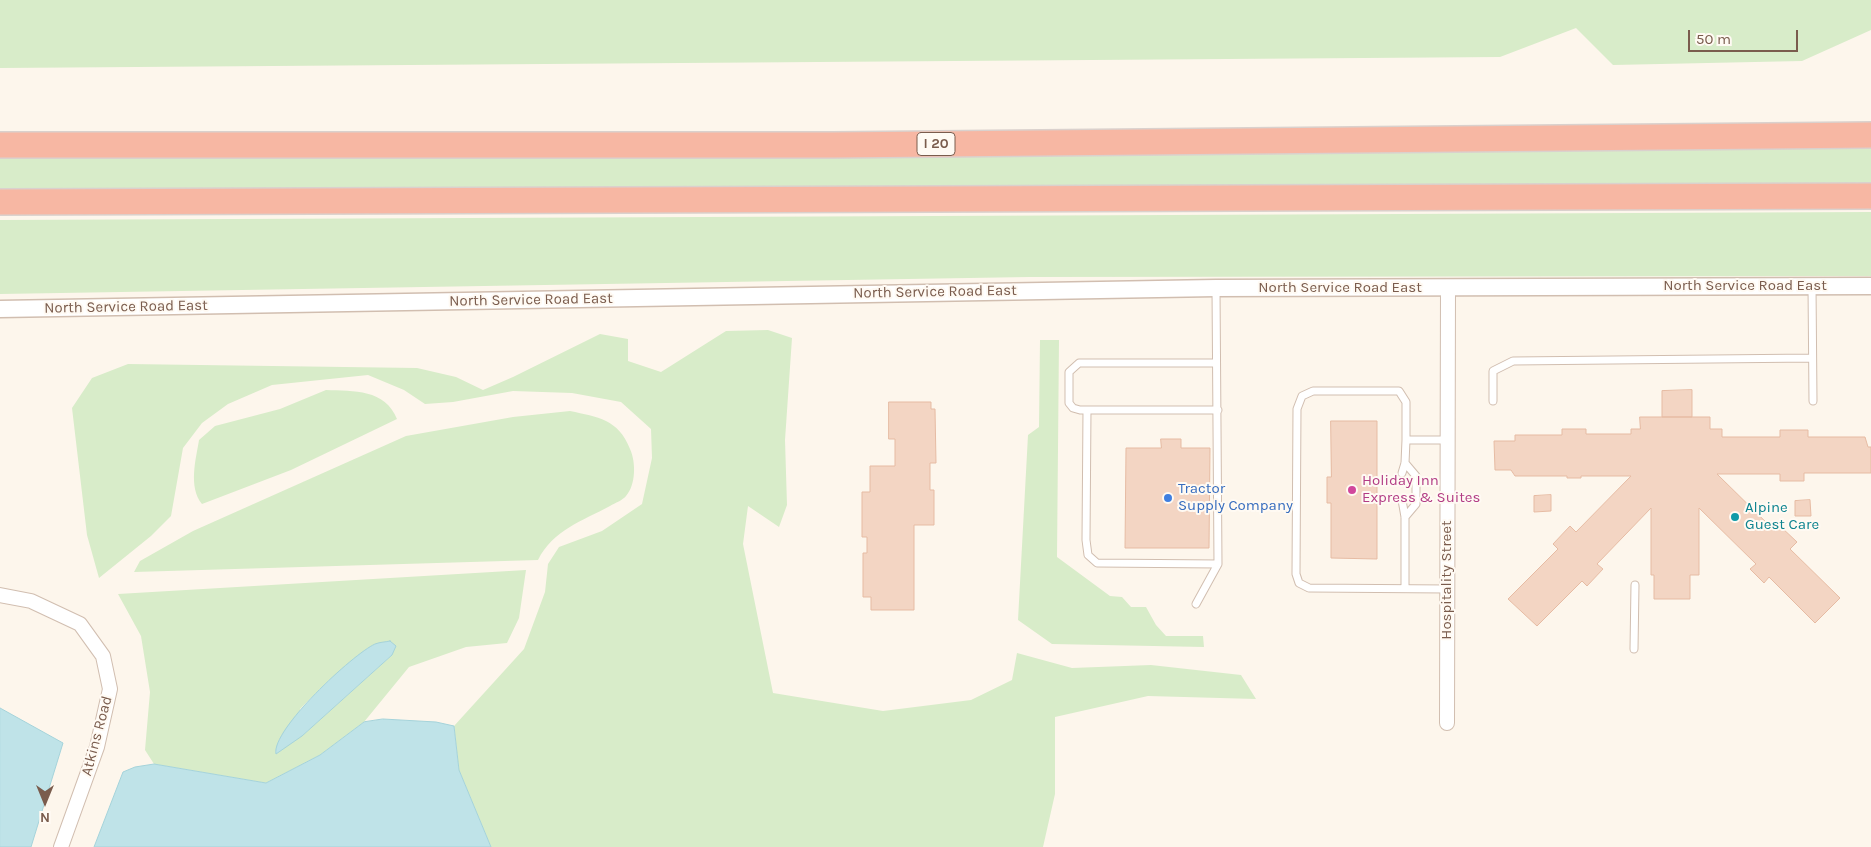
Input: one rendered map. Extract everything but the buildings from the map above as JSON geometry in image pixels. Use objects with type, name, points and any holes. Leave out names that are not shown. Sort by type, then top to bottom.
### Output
[{"type":"highway","name":"I 20","points":[[0,145],[833,145],[1871,135]]},
{"type":"highway","points":[[0,202],[1871,196]]},
{"type":"street","name":"North Service Road East","points":[[0,309],[1216,288],[1871,286]]},
{"type":"street","name":"Hospitality Street","points":[[1447,723],[1448,288]]},
{"type":"street","name":"Atkins Road","points":[[0,595],[32,601],[80,624],[103,656],[110,689],[97,747],[61,847]]},
{"type":"lane","points":[[1812,286],[1813,401]]},
{"type":"lane","points":[[1196,604],[1218,564],[1216,288]]},
{"type":"lane","points":[[1493,401],[1493,371],[1512,361],[1812,358]]},
{"type":"lane","points":[[1216,363],[1079,363],[1073,366],[1069,372],[1069,403],[1073,408],[1087,410],[1218,410]]},
{"type":"lane","points":[[1402,473],[1406,463],[1406,402],[1399,391],[1313,391],[1302,396],[1297,409],[1296,574],[1299,583],[1309,588],[1447,589]]},
{"type":"lane","points":[[1087,410],[1086,540],[1088,555],[1097,563],[1218,564]]},
{"type":"lane","points":[[1406,440],[1447,440]]},
{"type":"lane","points":[[1406,463],[1416,476],[1416,504],[1406,517]]},
{"type":"lane","points":[[1402,500],[1406,517],[1406,588]]},
{"type":"lane","points":[[1634,649],[1635,585]]},
{"type":"green space","points":[[0,0],[1871,0],[1871,30],[1802,61],[1613,65],[1576,28],[1500,57],[0,68]]},
{"type":"green space","points":[[1871,146],[1871,184],[0,192],[0,154]]},
{"type":"green space","points":[[1871,212],[1871,276],[1029,277],[0,294],[0,220]]},
{"type":"green space","points":[[768,330],[792,338],[785,440],[787,505],[779,527],[748,506],[743,544],[773,693],[883,711],[971,700],[1012,680],[1017,653],[1072,668],[1151,665],[1241,675],[1256,699],[1148,696],[1055,717],[1055,794],[1043,847],[491,847],[459,770],[454,726],[524,649],[545,592],[548,564],[559,547],[602,531],[642,504],[652,458],[651,429],[621,402],[572,393],[513,391],[453,402],[425,404],[404,390],[368,375],[272,385],[228,404],[202,423],[183,448],[171,516],[151,536],[99,578],[87,535],[72,408],[92,378],[128,364],[417,368],[456,377],[483,390],[600,334],[628,339],[628,361],[661,372],[726,331]]},
{"type":"green space","points":[[1040,340],[1059,340],[1057,557],[1110,596],[1122,597],[1131,607],[1146,607],[1156,625],[1166,636],[1203,636],[1204,647],[1052,644],[1018,620],[1028,435],[1039,427]]},
{"type":"green space","points":[[326,390],[358,392],[377,397],[392,409],[397,419],[291,470],[202,504],[195,489],[194,481],[199,440],[215,426],[280,409]]},
{"type":"green space","points":[[570,411],[606,421],[620,431],[632,454],[634,473],[632,486],[625,497],[619,501],[569,527],[560,534],[544,550],[538,560],[134,572],[140,561],[193,531],[406,436],[513,417]]},
{"type":"green space","points":[[526,570],[519,618],[507,643],[466,647],[409,667],[364,722],[320,755],[266,783],[154,764],[145,750],[150,692],[141,636],[118,594]],"holes":[[[375,644],[392,655],[302,736],[300,709],[326,683]]]},
{"type":"water","points":[[390,641],[396,646],[392,655],[302,736],[276,754],[278,743],[286,728],[315,694],[364,651],[375,644]]},
{"type":"water","points":[[0,708],[63,743],[31,847],[0,847]]},
{"type":"water","points":[[383,719],[436,722],[454,726],[459,770],[491,847],[94,847],[123,772],[135,767],[154,764],[266,783],[320,755],[364,722]]},
{"type":"place","name":"Holiday Inn Express & Suites","points":[[1352,490]]},
{"type":"place","name":"Tractor Supply Company","points":[[1168,498]]},
{"type":"place","name":"Alpine Guest Care","points":[[1735,517]]}]
